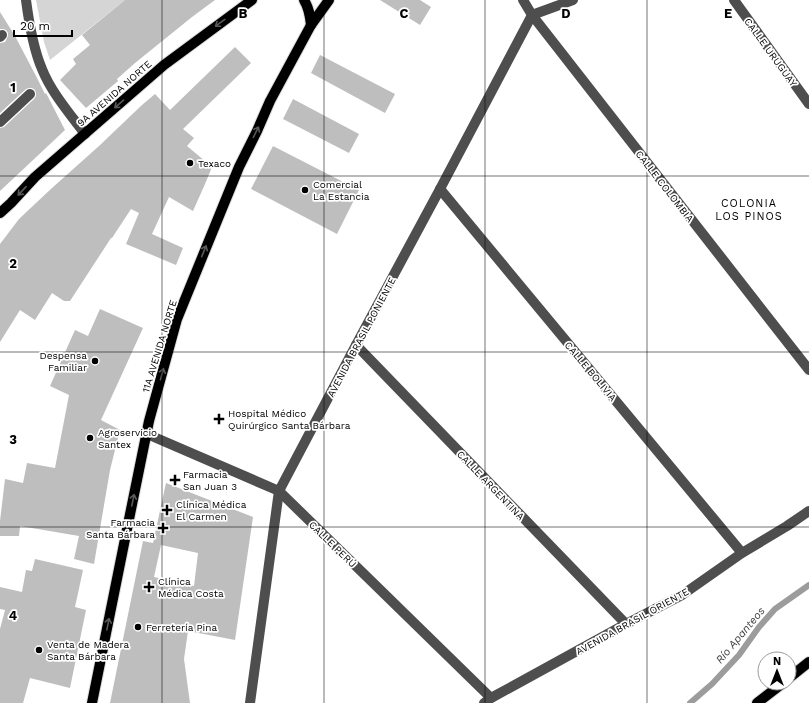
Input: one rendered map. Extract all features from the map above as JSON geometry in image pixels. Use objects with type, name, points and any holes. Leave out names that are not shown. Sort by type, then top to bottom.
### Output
[{"type":"main road","name":"9A AVENIDA NORTE","points":[[0,212],[11,203],[36,177],[164,65],[252,0]]},
{"type":"main road","points":[[304,0],[309,11],[311,25]]},
{"type":"main road","name":"11A AVENIDA NORTE","points":[[92,703],[147,434],[180,312],[239,167],[270,101],[311,25],[329,0]]},
{"type":"main road","points":[[797,672],[809,662]]},
{"type":"main road","points":[[757,703],[773,691]]},
{"type":"street","points":[[26,0],[33,40],[42,70],[58,98],[85,134]]},
{"type":"street","name":"CALLE COLOMBIA","points":[[523,0],[532,15],[809,370]]},
{"type":"street","points":[[532,15],[573,0]]},
{"type":"street","name":"CALLE URUGUAY","points":[[734,0],[809,104]]},
{"type":"street","name":"AVENIDA BRASIL PONIENTE","points":[[250,703],[279,491],[532,15]]},
{"type":"street","points":[[0,122],[30,94]]},
{"type":"street","name":"CALLE BOLIVIA","points":[[440,189],[742,552]]},
{"type":"street","name":"CALLE ARGENTINA","points":[[356,345],[626,624]]},
{"type":"street","name":"CALLE PERÚ","points":[[147,434],[279,491],[488,701]]},
{"type":"street","name":"AVENIDA BRASIL ORIENTE","points":[[488,701],[626,624],[682,595],[742,552],[787,526],[809,511]]},
{"type":"shaded area","points":[[36,0],[125,0],[50,60],[44,42]]},
{"type":"building","points":[[125,0],[215,0],[135,63],[117,79],[118,81],[86,108],[60,80],[76,64],[73,59],[90,45],[82,35]]},
{"type":"building","points":[[380,0],[420,0],[431,7],[420,25]]},
{"type":"building","points":[[0,12],[15,36],[65,130],[0,191],[0,128],[4,127],[34,99],[36,93],[32,88],[26,89],[0,113],[0,43],[5,42],[8,33],[6,30],[0,29]]},
{"type":"building","points":[[235,47],[251,63],[183,129],[194,138],[187,146],[212,167],[205,184],[193,211],[169,197],[152,234],[183,248],[176,265],[126,244],[139,213],[131,209],[70,301],[64,301],[52,293],[35,320],[20,310],[0,342],[0,244],[19,219],[155,94],[170,110]]},
{"type":"building","points":[[320,55],[395,94],[385,113],[311,73]]},
{"type":"building","points":[[293,99],[359,134],[349,153],[283,119]]},
{"type":"building","name":"Comercial La Estancia","points":[[273,146],[359,190],[337,234],[251,189]]},
{"type":"building","points":[[100,309],[143,328],[101,420],[120,430],[110,470],[94,564],[74,559],[79,536],[20,526],[19,536],[0,536],[0,521],[5,479],[23,483],[27,463],[55,468],[69,395],[50,386],[75,330],[88,336]]},
{"type":"building","points":[[166,483],[253,517],[235,640],[188,631],[184,659],[190,703],[110,703],[143,541],[153,543]],"holes":[[[161,545],[198,553],[194,586],[154,577]]]},
{"type":"building","name":"Venta de Madera Santa Bárbara","points":[[35,559],[83,570],[75,607],[86,610],[70,688],[30,678],[23,703],[0,703],[0,629],[5,610],[0,609],[0,587],[22,592],[26,570],[32,571]]},
{"type":"waterway","name":"Río Apanteos","points":[[690,703],[712,684],[739,655],[759,627],[775,609],[809,585]]},
{"type":"place","name":"Texaco","points":[[190,163]]},
{"type":"place","name":"Comercial La Estancia","points":[[305,190]]},
{"type":"place","name":"Despensa Familiar","points":[[95,361]]},
{"type":"place","name":"Hospital Médico Quirúrgico Santa Bárbara","points":[[219,419]]},
{"type":"place","name":"Agroservicio Santex","points":[[90,438]]},
{"type":"place","name":"Farmacia San Juan 3","points":[[175,480]]},
{"type":"place","name":"Clínica Médica El Carmen","points":[[167,510]]},
{"type":"place","name":"Farmacia Santa Bárbara","points":[[163,528]]},
{"type":"place","name":"Clínica Médica Costa","points":[[149,587]]},
{"type":"place","name":"Ferretería Pina","points":[[138,627]]},
{"type":"place","name":"Venta de Madera Santa Bárbara","points":[[39,650]]},
{"type":"district","name":"COLONIA LOS PINOS","points":[[749,209]]}]
